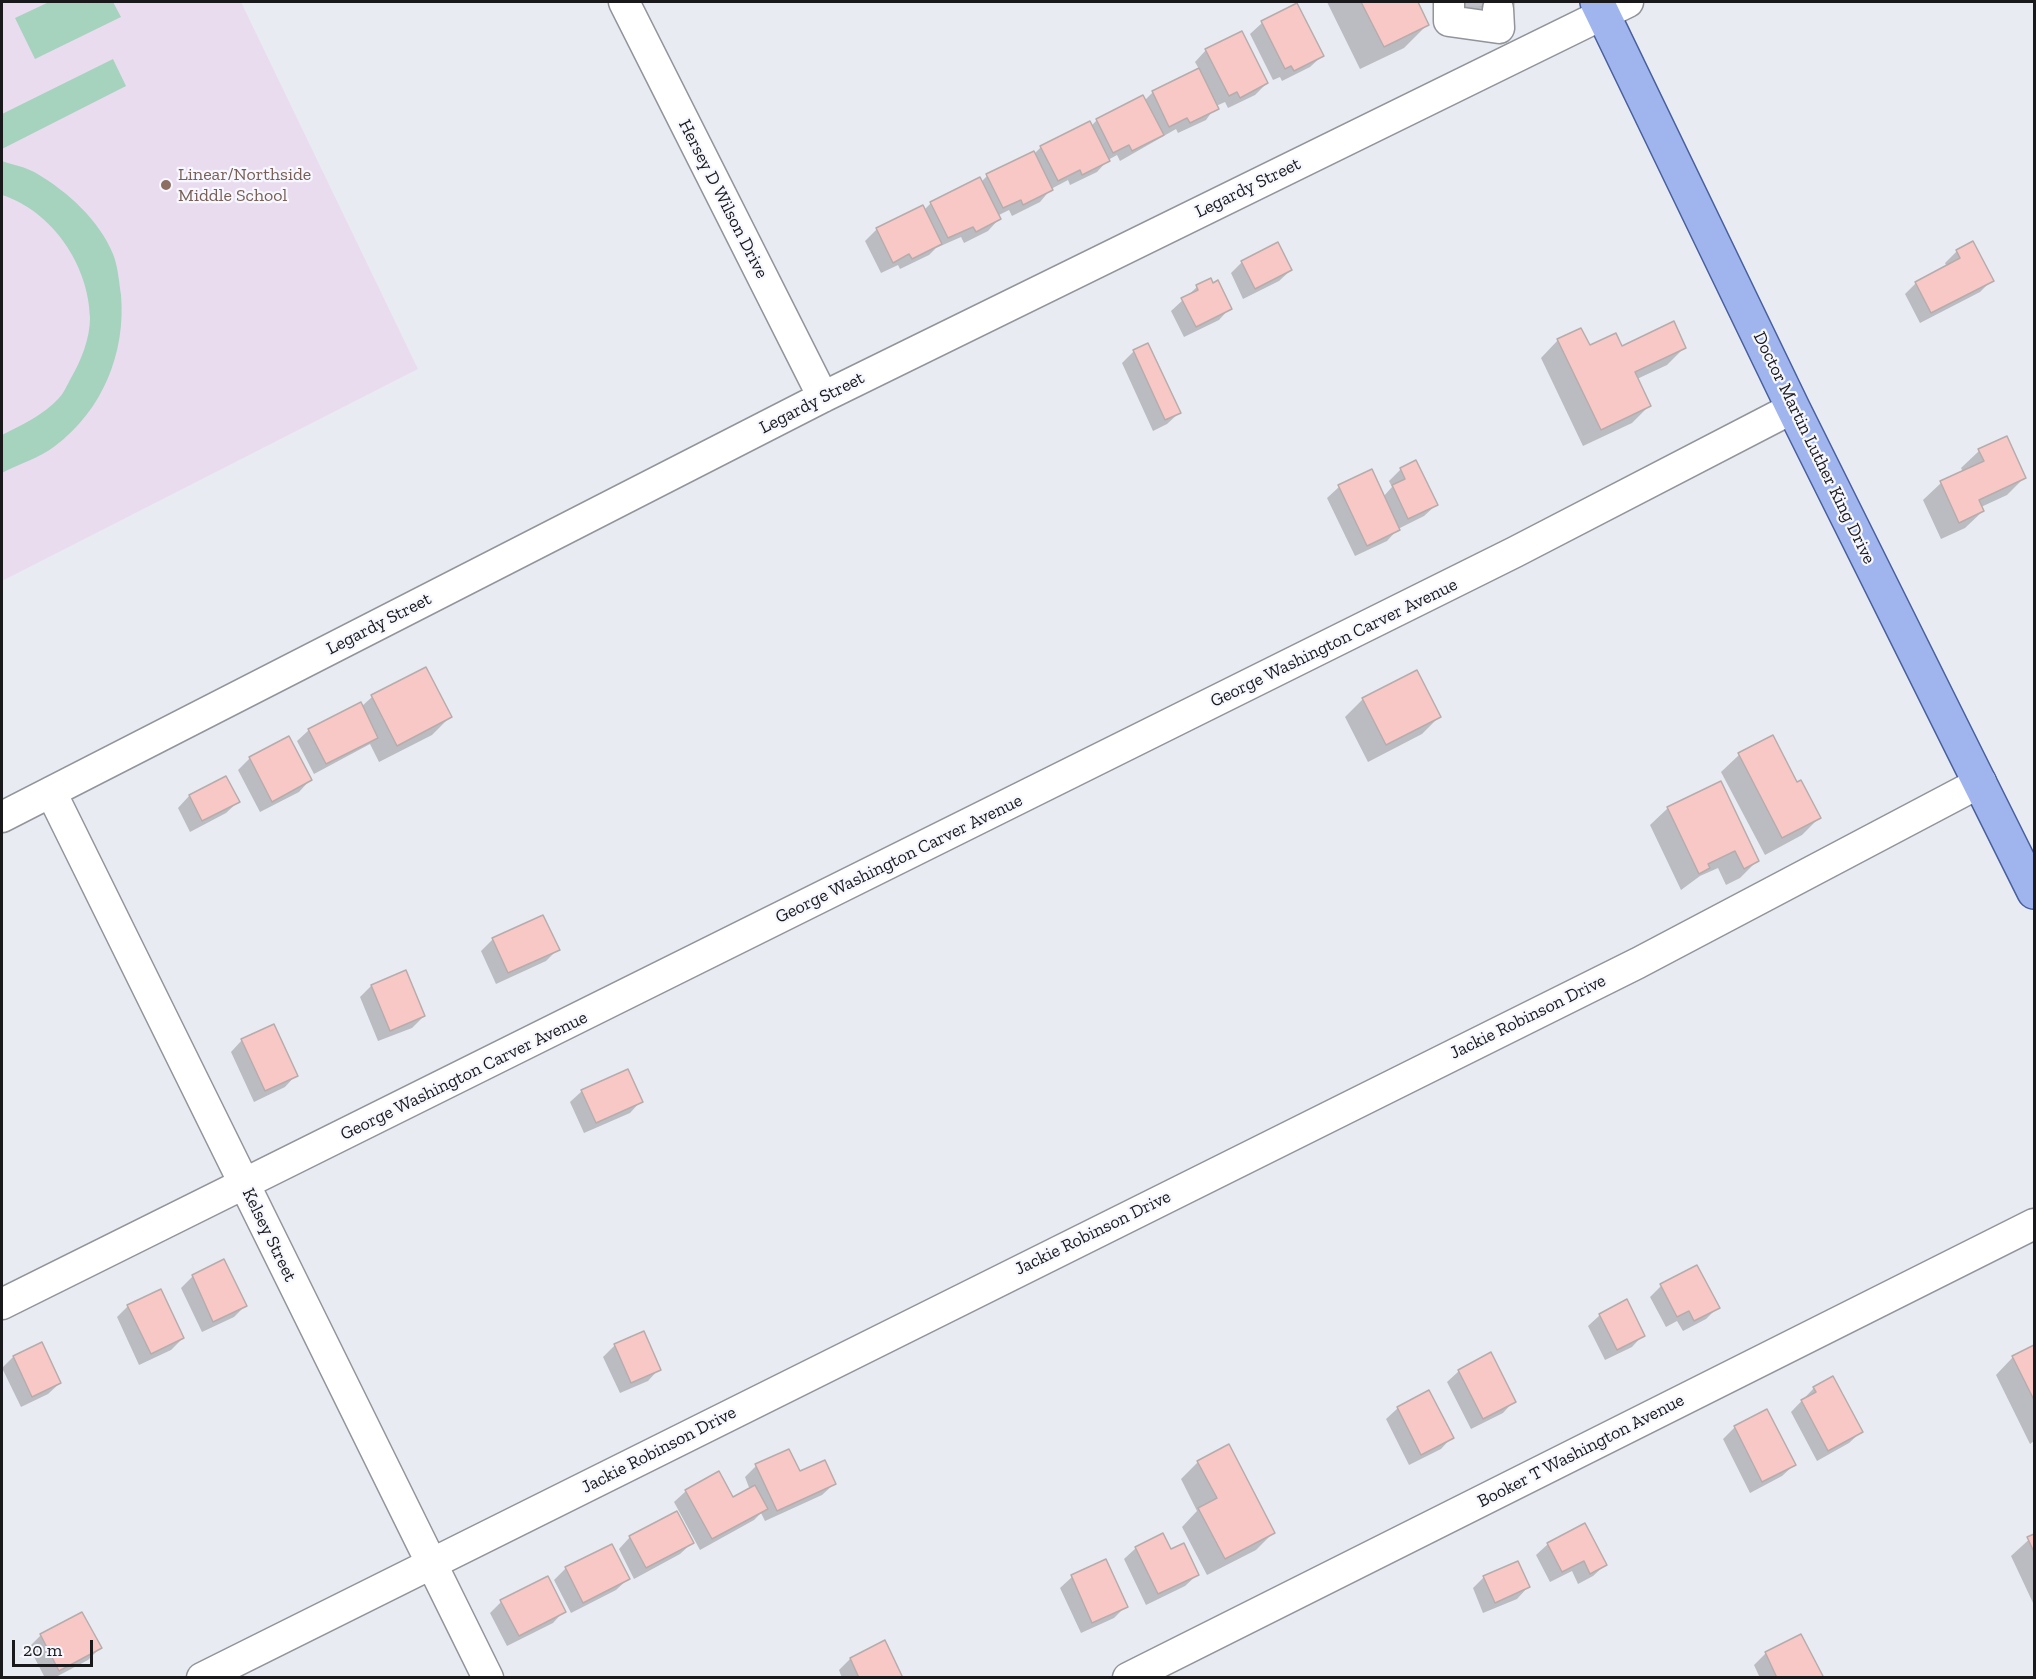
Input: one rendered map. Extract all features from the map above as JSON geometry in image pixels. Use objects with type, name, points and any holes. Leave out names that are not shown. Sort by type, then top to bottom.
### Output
[{"type":"main road","name":"Doctor Martin Luther King Drive","points":[[1610,6],[1792,408],[2034,892]]},
{"type":"street","name":"Hersey D Wilson Drive","points":[[624,2],[823,397]]},
{"type":"street","points":[[1449,2],[1449,21],[1492,14],[1513,58]]},
{"type":"street","name":"Legardy Street","points":[[2,817],[823,397],[1513,58],[1610,6]]},
{"type":"street","name":"George Washington Carver Avenue","points":[[2,1304],[1504,558],[1792,408]]},
{"type":"street","name":"Jackie Robinson Drive","points":[[202,1677],[1638,963],[1981,782]]},
{"type":"street","name":"Kelsey Street","points":[[51,792],[488,1677]]},
{"type":"street","name":"Booker T Washington Avenue","points":[[1128,1677],[2034,1224]]},
{"type":"shaded area","name":"Linear/Northside Middle School","points":[[2,2],[241,2],[418,369],[2,581]]},
{"type":"green space","points":[[49,2],[113,2],[121,17],[35,59],[15,18]]},
{"type":"green space","points":[[113,59],[126,86],[2,149],[2,114]]},
{"type":"green space","points":[[2,161],[36,173],[71,198],[91,218],[113,254],[121,295],[122,317],[115,359],[108,379],[86,416],[55,446],[2,473],[2,435],[39,415],[61,396],[75,371],[87,341],[90,318],[83,279],[64,243],[52,227],[37,214],[2,195]]},
{"type":"building","points":[[1361,2],[1418,2],[1429,25],[1384,47]]},
{"type":"building","points":[[1458,2],[1514,2],[1513,11]]},
{"type":"building","points":[[1297,3],[1324,56],[1294,71],[1291,66],[1285,69],[1261,21]]},
{"type":"building","points":[[1242,31],[1268,83],[1240,98],[1237,92],[1229,96],[1205,49]]},
{"type":"building","points":[[1199,68],[1219,109],[1190,123],[1187,118],[1169,127],[1152,91]]},
{"type":"building","points":[[1143,95],[1164,135],[1132,151],[1129,145],[1113,153],[1096,119]]},
{"type":"building","points":[[1090,121],[1110,161],[1082,175],[1080,170],[1058,181],[1040,146]]},
{"type":"building","points":[[1034,151],[1053,190],[1023,205],[1021,200],[1003,208],[986,174]]},
{"type":"building","points":[[980,177],[1001,219],[976,232],[973,227],[948,238],[930,202]]},
{"type":"building","points":[[923,205],[942,244],[912,259],[909,254],[893,263],[876,228]]},
{"type":"building","points":[[1973,241],[1994,281],[1931,313],[1915,282],[1960,258],[1956,250]]},
{"type":"building","points":[[1278,242],[1292,270],[1255,289],[1241,261]]},
{"type":"building","points":[[1211,278],[1213,283],[1218,280],[1232,309],[1196,327],[1181,298],[1198,290],[1196,285]]},
{"type":"building","points":[[1674,321],[1686,348],[1635,372],[1651,406],[1601,430],[1557,339],[1581,328],[1590,345],[1616,333],[1622,346]]},
{"type":"building","points":[[1148,343],[1181,413],[1165,420],[1133,350]]},
{"type":"building","points":[[2007,436],[2026,478],[1979,500],[1984,511],[1959,523],[1940,481],[1984,461],[1978,449]]},
{"type":"building","points":[[1416,460],[1438,505],[1408,519],[1392,485],[1405,479],[1400,468]]},
{"type":"building","points":[[1372,469],[1400,530],[1367,546],[1338,485]]},
{"type":"building","points":[[426,667],[452,717],[397,746],[371,695]]},
{"type":"building","points":[[1417,670],[1441,717],[1386,745],[1362,698]]},
{"type":"building","points":[[361,702],[378,738],[326,764],[308,729]]},
{"type":"building","points":[[1773,735],[1797,782],[1801,780],[1821,818],[1782,838],[1738,753]]},
{"type":"building","points":[[289,736],[312,780],[272,802],[249,757]]},
{"type":"building","points":[[226,776],[240,802],[202,821],[189,795]]},
{"type":"building","points":[[1721,781],[1759,861],[1744,869],[1735,851],[1708,864],[1710,868],[1699,874],[1667,807]]},
{"type":"building","points":[[543,915],[560,950],[508,973],[492,938]]},
{"type":"building","points":[[406,970],[425,1016],[390,1031],[371,985]]},
{"type":"building","points":[[274,1024],[298,1076],[265,1091],[241,1039]]},
{"type":"building","points":[[628,1069],[643,1102],[596,1123],[581,1090]]},
{"type":"building","points":[[224,1259],[247,1306],[213,1322],[192,1275]]},
{"type":"building","points":[[1697,1265],[1720,1308],[1694,1321],[1689,1311],[1677,1317],[1660,1284]]},
{"type":"building","points":[[161,1289],[184,1338],[151,1354],[127,1305]]},
{"type":"building","points":[[1627,1299],[1645,1336],[1617,1350],[1599,1314]]},
{"type":"building","points":[[644,1331],[661,1370],[631,1383],[614,1344]]},
{"type":"building","points":[[42,1342],[61,1383],[32,1397],[13,1356]]},
{"type":"building","points":[[2034,1345],[2034,1400],[2012,1356]]},
{"type":"building","points":[[1491,1352],[1516,1402],[1483,1419],[1458,1370]]},
{"type":"building","points":[[1833,1376],[1863,1432],[1828,1451],[1801,1400],[1816,1392],[1813,1387]]},
{"type":"building","points":[[1429,1390],[1454,1438],[1421,1455],[1397,1407]]},
{"type":"building","points":[[1767,1409],[1796,1465],[1762,1482],[1734,1426]]},
{"type":"building","points":[[1229,1444],[1275,1533],[1225,1559],[1198,1508],[1217,1498],[1197,1461]]},
{"type":"building","points":[[789,1449],[800,1471],[825,1460],[836,1484],[777,1511],[755,1464]]},
{"type":"building","points":[[719,1471],[733,1497],[755,1485],[768,1509],[712,1539],[685,1490]]},
{"type":"building","points":[[677,1511],[694,1543],[646,1568],[629,1536]]},
{"type":"building","points":[[1585,1523],[1607,1565],[1590,1574],[1584,1561],[1562,1572],[1547,1543]]},
{"type":"building","points":[[1163,1533],[1171,1549],[1184,1543],[1199,1575],[1158,1594],[1135,1547]]},
{"type":"building","points":[[2034,1534],[2034,1552],[2027,1537]]},
{"type":"building","points":[[612,1544],[630,1579],[583,1603],[565,1567]]},
{"type":"building","points":[[1106,1559],[1128,1607],[1092,1623],[1071,1575]]},
{"type":"building","points":[[1518,1561],[1530,1587],[1495,1603],[1483,1576]]},
{"type":"building","points":[[548,1576],[566,1612],[519,1636],[500,1600]]},
{"type":"building","points":[[82,1612],[102,1648],[59,1671],[40,1634]]},
{"type":"building","points":[[1801,1634],[1824,1678],[1777,1678],[1765,1652]]},
{"type":"building","points":[[885,1640],[903,1678],[859,1678],[850,1658]]},
{"type":"place","name":"Linear/Northside Middle School","points":[[166,185]]}]
